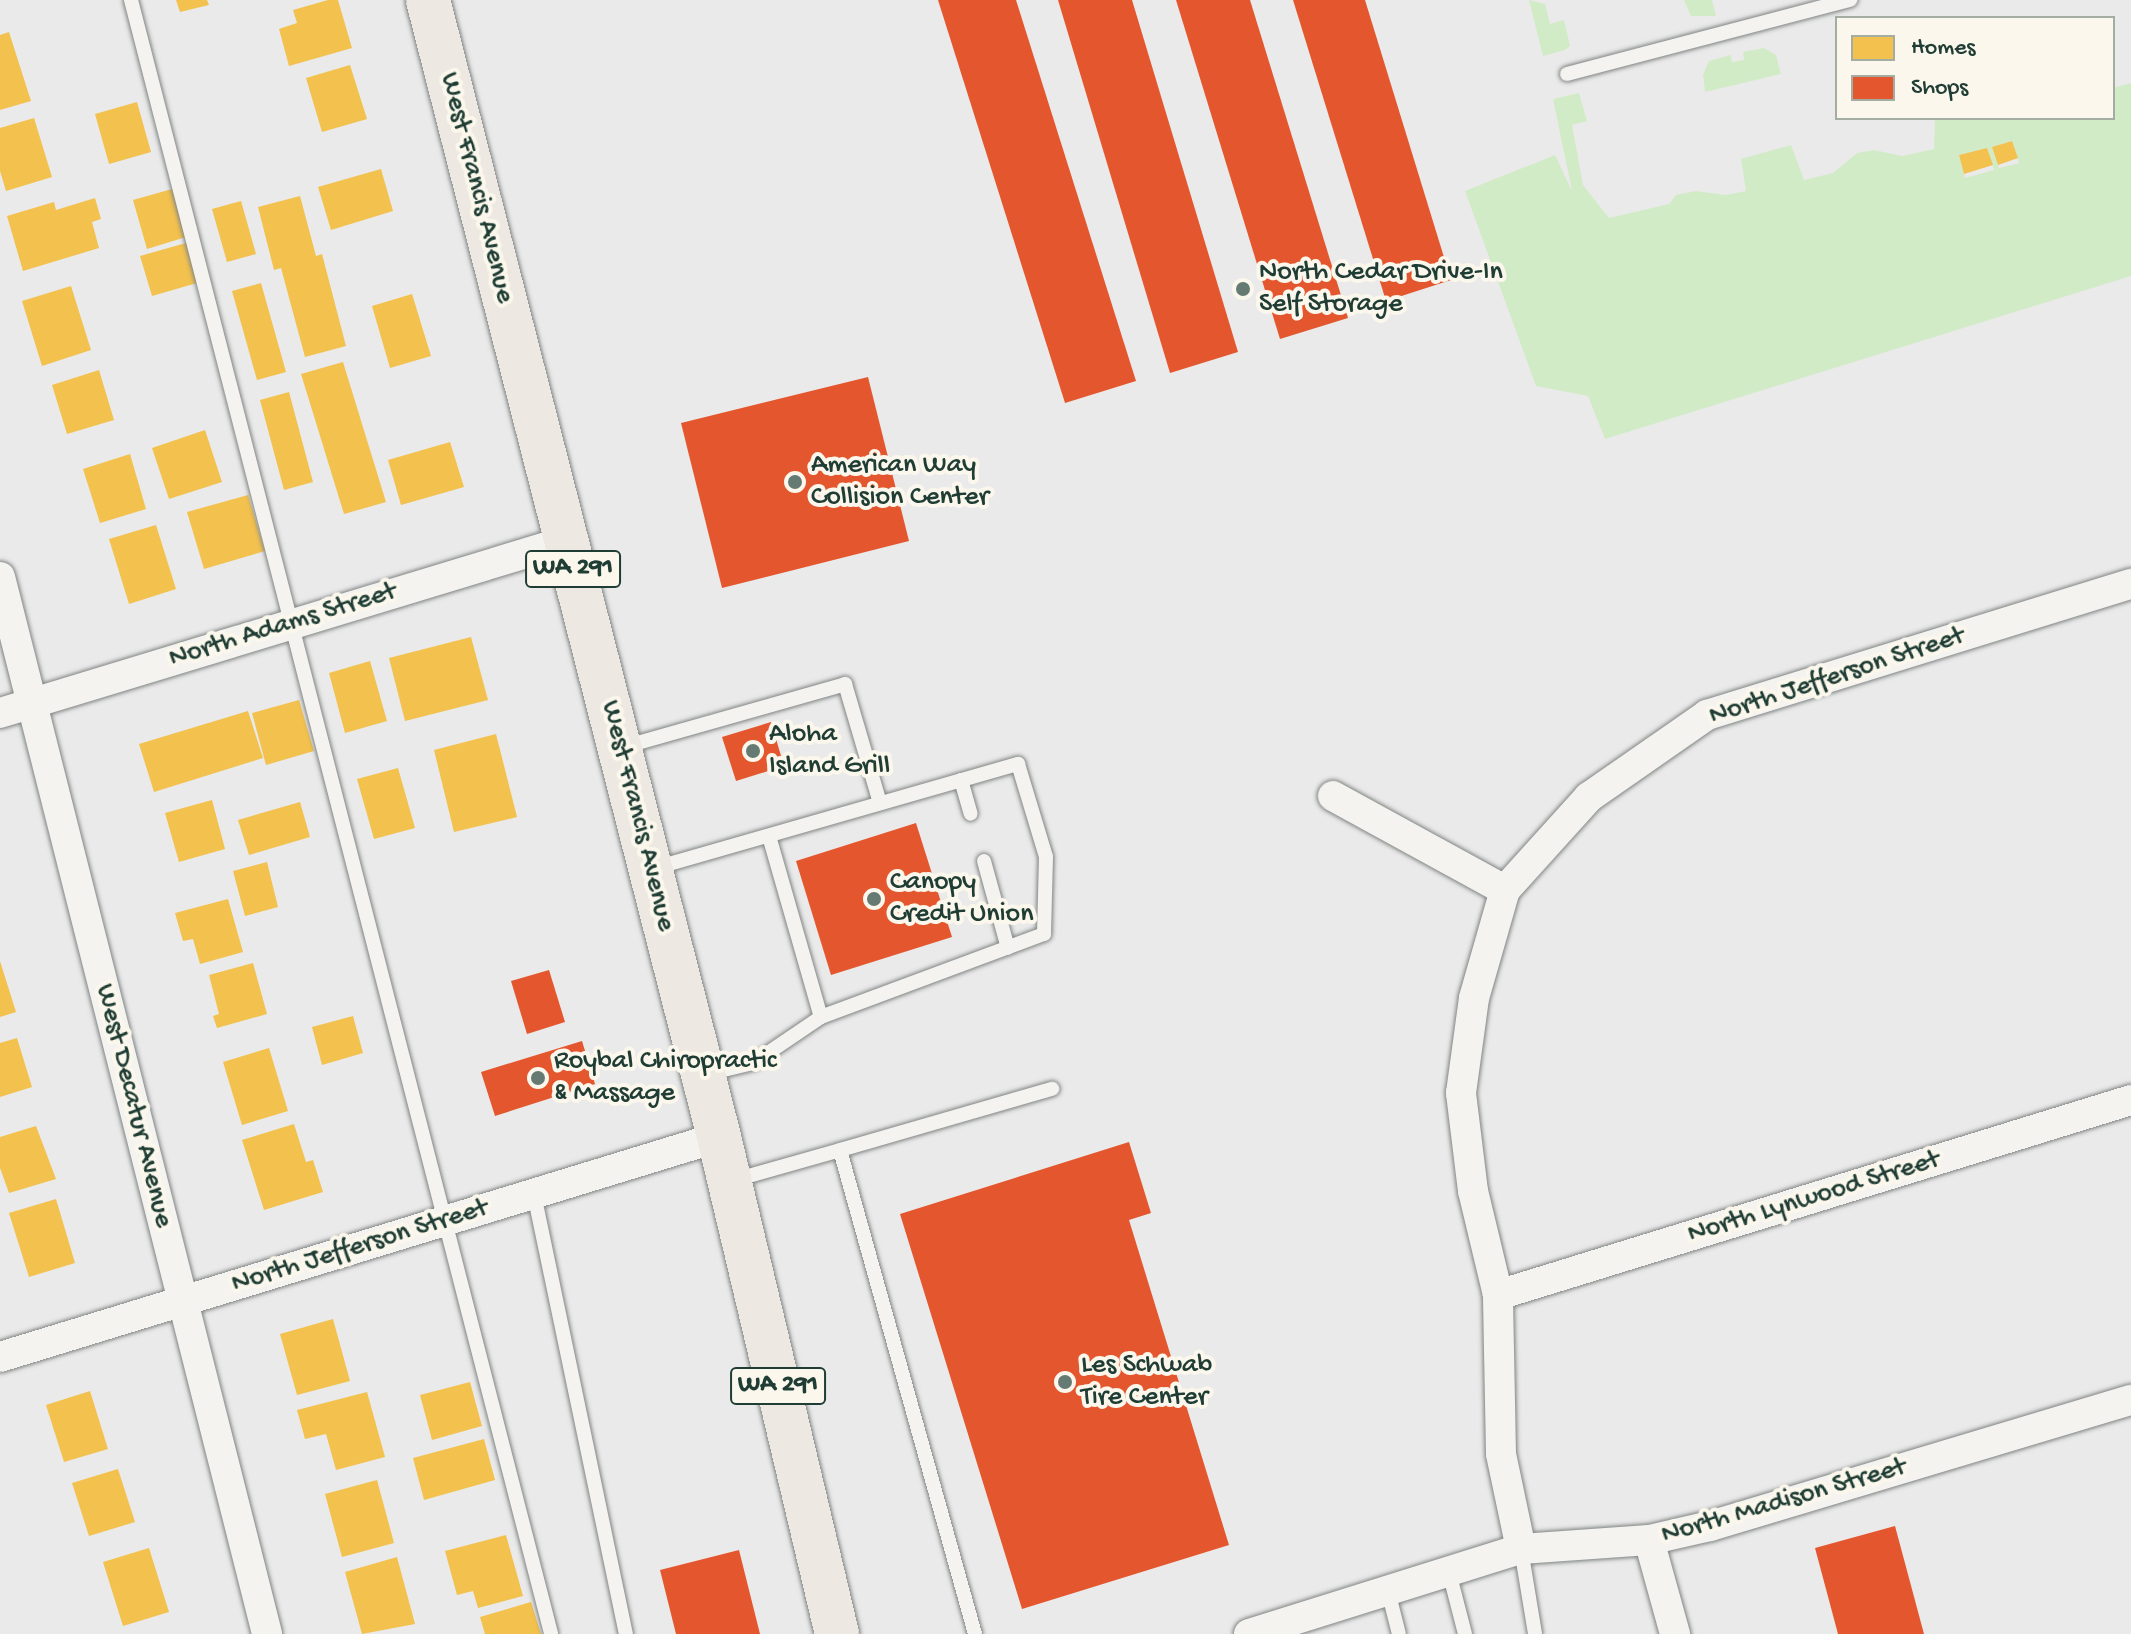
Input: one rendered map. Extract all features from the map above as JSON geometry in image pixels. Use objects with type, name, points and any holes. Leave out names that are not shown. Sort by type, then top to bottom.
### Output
[{"type":"main road","name":"West Francis Avenue","points":[[428,0],[719,1137],[837,1634]]},
{"type":"street","name":"North Adams Street","points":[[0,713],[294,621],[566,541]]},
{"type":"street","name":"West Decatur Avenue","points":[[0,577],[267,1634]]},
{"type":"street","name":"North Jefferson Street","points":[[1505,890],[1589,797],[1707,715],[2131,584]]},
{"type":"street","points":[[1333,796],[1505,890],[1474,998],[1461,1093],[1473,1191],[1498,1295],[1501,1454],[1521,1549]]},
{"type":"street","name":"North Lynwood Street","points":[[1498,1295],[2131,1100]]},
{"type":"street","name":"North Jefferson Street","points":[[0,1357],[719,1137]]},
{"type":"street","name":"North Madison Street","points":[[1249,1634],[1521,1549],[1649,1540],[2131,1400]]},
{"type":"street","points":[[1649,1540],[1675,1634]]},
{"type":"lane","points":[[131,0],[294,621],[551,1634]]},
{"type":"lane","points":[[1567,74],[1850,0]]},
{"type":"lane","points":[[620,748],[845,684],[880,803]]},
{"type":"lane","points":[[651,869],[1018,764],[1046,857],[1044,934],[821,1017],[753,1063],[703,1075]]},
{"type":"lane","points":[[961,780],[971,814]]},
{"type":"lane","points":[[769,836],[821,1017]]},
{"type":"lane","points":[[984,861],[1008,948]]},
{"type":"lane","points":[[729,1181],[1052,1089]]},
{"type":"lane","points":[[840,1150],[975,1634]]},
{"type":"lane","points":[[534,1194],[626,1634]]},
{"type":"lane","points":[[1521,1549],[1535,1634]]},
{"type":"lane","points":[[1449,1572],[1465,1634]]},
{"type":"lane","points":[[1388,1591],[1399,1634]]},
{"type":"green space","points":[[1529,0],[1545,4],[1550,24],[1564,20],[1570,46],[1543,56]]},
{"type":"green space","points":[[1684,0],[1712,0],[1716,16],[1691,16]]},
{"type":"green space","points":[[1764,48],[1776,55],[1781,74],[1705,92],[1703,75],[1709,61],[1731,55],[1732,62],[1744,60],[1743,52]]},
{"type":"green space","points":[[2131,83],[2131,276],[1605,439],[1588,396],[1536,386],[1465,191],[1555,155],[1572,191],[1553,99],[1579,93],[1587,121],[1572,125],[1583,185],[1609,218],[1669,204],[1676,195],[1696,191],[1726,195],[1746,191],[1741,159],[1791,145],[1804,180],[1833,173],[1857,153],[1874,150],[1902,156],[1934,149],[1935,120],[2115,120],[2115,87]],"holes":[[[2012,141],[2019,163],[1999,168],[1992,147]],[[1987,148],[1994,170],[1965,178],[1959,155]]]},
{"type":"building: Homes","points":[[176,0],[207,0],[209,5],[180,12]]},
{"type":"building: Homes","points":[[338,0],[352,48],[289,66],[279,29],[297,23],[293,10]]},
{"type":"building: Homes","points":[[9,32],[31,101],[0,110],[0,35]]},
{"type":"building: Homes","points":[[350,65],[367,119],[322,132],[306,78]]},
{"type":"building: Homes","points":[[137,102],[151,152],[109,164],[95,114]]},
{"type":"building: Homes","points":[[34,118],[52,177],[6,191],[0,171],[0,128]]},
{"type":"building: Homes","points":[[2012,141],[2018,158],[1998,165],[1992,147]]},
{"type":"building: Homes","points":[[1987,148],[1993,165],[1964,174],[1959,155]]},
{"type":"building: Homes","points":[[381,169],[393,211],[331,230],[318,187]]},
{"type":"building: Homes","points":[[172,189],[186,237],[147,249],[133,200]]},
{"type":"building: Homes","points":[[300,196],[316,256],[322,254],[346,346],[305,357],[281,268],[274,270],[258,207]]},
{"type":"building: Homes","points":[[95,198],[101,219],[92,222],[99,248],[23,271],[7,216],[54,202],[56,210]]},
{"type":"building: Homes","points":[[241,201],[256,254],[227,262],[212,209]]},
{"type":"building: Homes","points":[[186,243],[197,283],[152,296],[140,256]]},
{"type":"building: Homes","points":[[261,283],[286,372],[257,380],[232,291]]},
{"type":"building: Homes","points":[[71,286],[91,350],[42,366],[22,301]]},
{"type":"building: Homes","points":[[412,294],[431,356],[390,368],[372,306]]},
{"type":"building: Homes","points":[[343,362],[386,502],[344,514],[301,374]]},
{"type":"building: Homes","points":[[99,370],[114,420],[67,434],[52,385]]},
{"type":"building: Homes","points":[[289,392],[313,482],[284,490],[260,400]]},
{"type":"building: Homes","points":[[205,430],[222,482],[169,499],[152,448]]},
{"type":"building: Homes","points":[[450,442],[464,487],[401,505],[388,460]]},
{"type":"building: Homes","points":[[130,454],[146,509],[100,523],[83,469]]},
{"type":"building: Homes","points":[[248,495],[265,551],[204,569],[187,512]]},
{"type":"building: Homes","points":[[156,525],[176,589],[129,604],[109,539]]},
{"type":"building: Homes","points":[[471,637],[488,700],[405,721],[389,658]]},
{"type":"building: Homes","points":[[370,661],[387,721],[345,733],[329,673]]},
{"type":"building: Homes","points":[[299,700],[314,751],[266,765],[252,713]]},
{"type":"building: Homes","points":[[248,711],[263,758],[154,792],[139,744]]},
{"type":"building: Homes","points":[[496,734],[517,817],[454,832],[434,750]]},
{"type":"building: Homes","points":[[398,768],[415,828],[374,839],[357,779]]},
{"type":"building: Homes","points":[[212,800],[225,849],[179,862],[165,813]]},
{"type":"building: Homes","points":[[300,802],[310,837],[249,855],[238,820]]},
{"type":"building: Homes","points":[[267,862],[278,907],[245,916],[233,871]]},
{"type":"building: Homes","points":[[228,899],[243,952],[200,964],[193,939],[183,941],[175,913]]},
{"type":"building: Homes","points":[[0,961],[16,1012],[0,1017]]},
{"type":"building: Homes","points":[[253,963],[267,1014],[217,1028],[213,1016],[219,1014],[209,975]]},
{"type":"building: Homes","points":[[353,1016],[363,1053],[322,1065],[312,1027]]},
{"type":"building: Homes","points":[[17,1038],[32,1087],[0,1097],[0,1043]]},
{"type":"building: Homes","points":[[269,1048],[288,1111],[242,1125],[223,1062]]},
{"type":"building: Homes","points":[[294,1124],[306,1162],[313,1160],[323,1192],[264,1210],[242,1140]]},
{"type":"building: Homes","points":[[36,1126],[56,1179],[9,1193],[0,1168],[0,1137]]},
{"type":"building: Homes","points":[[56,1199],[75,1263],[29,1277],[9,1213]]},
{"type":"building: Homes","points":[[333,1319],[350,1381],[297,1395],[280,1334]]},
{"type":"building: Homes","points":[[470,1382],[482,1426],[432,1440],[420,1395]]},
{"type":"building: Homes","points":[[90,1391],[108,1449],[64,1462],[46,1405]]},
{"type":"building: Homes","points":[[367,1392],[385,1457],[336,1470],[326,1434],[305,1439],[297,1410]]},
{"type":"building: Homes","points":[[484,1439],[495,1480],[424,1500],[413,1458]]},
{"type":"building: Homes","points":[[118,1469],[135,1522],[89,1536],[72,1483]]},
{"type":"building: Homes","points":[[377,1480],[394,1543],[342,1557],[325,1494]]},
{"type":"building: Homes","points":[[506,1535],[523,1596],[478,1608],[473,1591],[457,1595],[445,1551]]},
{"type":"building: Homes","points":[[149,1548],[169,1612],[123,1626],[103,1562]]},
{"type":"building: Homes","points":[[397,1557],[415,1624],[362,1634],[345,1572]]},
{"type":"building: Homes","points":[[531,1602],[541,1634],[485,1634],[480,1617]]},
{"type":"building: Shops","points":[[938,0],[1016,0],[1136,381],[1065,403]]},
{"type":"building: Shops","points":[[1058,0],[1132,0],[1238,352],[1170,373]]},
{"type":"building: Shops","points":[[1176,0],[1250,0],[1348,318],[1280,339]]},
{"type":"building: Shops","points":[[1293,0],[1365,0],[1451,280],[1386,301]]},
{"type":"building: Shops","name":"American Way Collision Center","points":[[868,377],[909,541],[722,588],[681,423]]},
{"type":"building: Shops","name":"Aloha Island Grill","points":[[771,722],[784,766],[736,781],[722,737]]},
{"type":"building: Shops","name":"Canopy Credit Union","points":[[916,823],[952,937],[831,975],[796,861]]},
{"type":"building: Shops","points":[[549,970],[565,1022],[527,1034],[511,981]]},
{"type":"building: Shops","name":"Roybal Chiropractic & Massage","points":[[582,1041],[595,1084],[495,1116],[481,1072]]},
{"type":"building: Shops","name":"Les Schwab Tire Center","points":[[1129,1142],[1151,1213],[1129,1220],[1229,1545],[1022,1609],[900,1214]]},
{"type":"building: Shops","points":[[1895,1526],[1924,1634],[1838,1634],[1815,1548]]},
{"type":"building: Shops","points":[[739,1550],[760,1634],[676,1634],[660,1570]]},
{"type":"place","name":"North Cedar Drive-In Self Storage","points":[[1243,289]]},
{"type":"place","name":"American Way Collision Center","points":[[795,482]]},
{"type":"place","name":"Aloha Island Grill","points":[[753,751]]},
{"type":"place","name":"Canopy Credit Union","points":[[874,899]]},
{"type":"place","name":"Roybal Chiropractic & Massage","points":[[538,1078]]},
{"type":"place","name":"Les Schwab Tire Center","points":[[1065,1382]]}]
